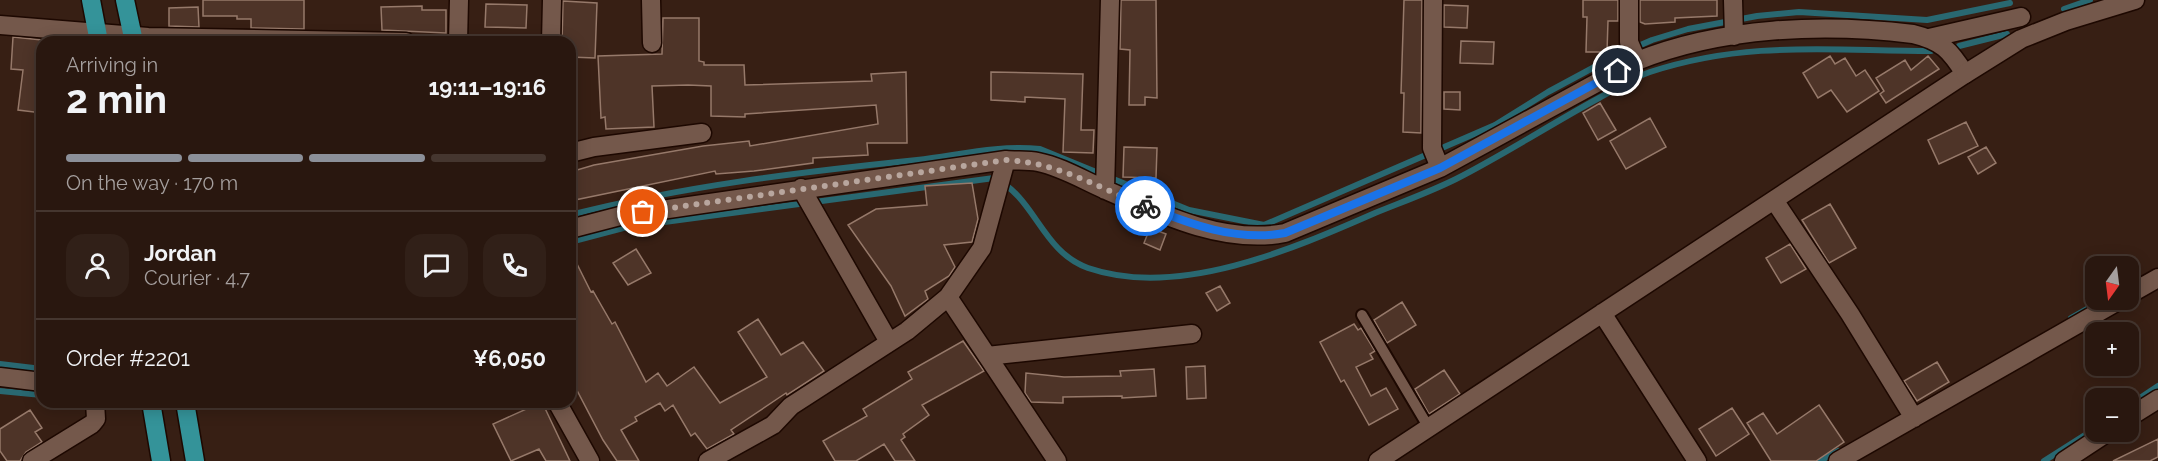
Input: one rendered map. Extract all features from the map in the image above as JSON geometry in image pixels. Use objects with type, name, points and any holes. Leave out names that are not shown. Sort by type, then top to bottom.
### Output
[{"type":"main road","points":[[91,0],[98,36]]},
{"type":"main road","points":[[124,0],[132,36]]},
{"type":"main road","points":[[152,408],[161,461]]},
{"type":"main road","points":[[186,408],[195,461]]},
{"type":"street","points":[[459,0],[459,36]]},
{"type":"street","points":[[550,36],[552,0]]},
{"type":"street","points":[[651,0],[652,43]]},
{"type":"street","points":[[1106,181],[1110,0]]},
{"type":"street","points":[[1433,0],[1436,158]]},
{"type":"street","points":[[1629,0],[1633,52]]},
{"type":"street","points":[[1378,461],[2021,39],[2066,21],[2135,0]]},
{"type":"street","points":[[1929,38],[2021,9],[2021,39]]},
{"type":"street","points":[[576,227],[620,216],[806,197],[1003,173],[1037,162],[1106,181],[1208,228],[1228,234],[1268,237],[1285,233],[1436,158],[1633,52],[1679,47],[1734,19],[1809,29],[1897,32],[1929,38],[1951,51],[1965,74]]},
{"type":"street","points":[[0,25],[90,36]]},
{"type":"street","points":[[576,152],[594,147],[702,133]]},
{"type":"street","points":[[708,461],[773,425],[790,406],[889,342],[948,297],[982,248],[1003,173]]},
{"type":"street","points":[[806,197],[889,342]]},
{"type":"street","points":[[1774,200],[1911,413]]},
{"type":"street","points":[[2139,289],[2158,278]]},
{"type":"street","points":[[948,297],[1058,461]]},
{"type":"street","points":[[1838,461],[1911,413],[2102,310]]},
{"type":"street","points":[[1602,313],[1697,461]]},
{"type":"street","points":[[987,356],[1192,334]]},
{"type":"street","points":[[0,377],[36,381]]},
{"type":"street","points":[[2139,411],[2158,399]]},
{"type":"street","points":[[32,461],[92,424],[96,419],[95,408]]},
{"type":"street","points":[[560,408],[590,461]]},
{"type":"street","points":[[2064,461],[2093,442]]},
{"type":"lane","points":[[1362,315],[1428,428]]},
{"type":"building","points":[[203,0],[304,0],[304,29],[251,28],[251,19],[237,19],[237,16],[203,16]]},
{"type":"building","points":[[1121,0],[1156,0],[1157,98],[1145,97],[1145,105],[1129,105],[1130,50],[1120,49]]},
{"type":"building","points":[[1404,0],[1422,0],[1421,133],[1403,132],[1404,93],[1401,93]]},
{"type":"building","points":[[1583,0],[1618,0],[1618,21],[1608,21],[1607,52],[1586,52],[1587,17],[1583,17]]},
{"type":"building","points":[[1640,0],[1717,0],[1717,16],[1675,18],[1675,22],[1645,24],[1640,22]]},
{"type":"building","points":[[563,1],[597,3],[595,58],[576,57],[576,36],[562,36]]},
{"type":"building","points":[[486,4],[527,5],[526,28],[485,27]]},
{"type":"building","points":[[1444,5],[1468,6],[1467,28],[1444,27]]},
{"type":"building","points":[[422,6],[422,10],[446,10],[446,33],[382,30],[381,7]]},
{"type":"building","points":[[198,7],[199,27],[169,26],[169,8]]},
{"type":"building","points":[[663,18],[699,18],[699,61],[704,62],[704,65],[744,65],[745,85],[872,81],[871,74],[906,72],[907,143],[867,143],[868,155],[813,158],[813,163],[754,171],[716,174],[715,171],[576,200],[576,170],[594,165],[703,146],[749,141],[750,146],[878,124],[876,105],[745,114],[745,117],[711,116],[711,86],[688,85],[652,86],[654,127],[606,129],[605,117],[601,118],[598,56],[662,54]]},
{"type":"building","points":[[13,37],[36,39],[36,112],[18,110],[23,70],[11,69]]},
{"type":"building","points":[[1461,41],[1494,42],[1493,64],[1460,63]]},
{"type":"building","points":[[1830,56],[1835,64],[1845,58],[1856,76],[1865,70],[1879,91],[1847,112],[1831,90],[1818,98],[1803,73]]},
{"type":"building","points":[[1928,56],[1939,69],[1886,103],[1880,94],[1884,91],[1876,78],[1905,60],[1911,70]]},
{"type":"building","points":[[991,72],[1083,74],[1081,130],[1094,130],[1093,153],[1063,152],[1065,99],[1025,97],[1025,102],[991,100]]},
{"type":"building","points":[[1444,92],[1460,92],[1460,110],[1444,109]]},
{"type":"building","points":[[1600,103],[1616,130],[1598,140],[1583,113]]},
{"type":"building","points":[[1650,118],[1666,147],[1626,169],[1610,141]]},
{"type":"building","points":[[1966,122],[1978,146],[1939,164],[1928,140]]},
{"type":"building","points":[[1124,147],[1157,148],[1156,178],[1123,177]]},
{"type":"building","points":[[1986,147],[1996,163],[1978,174],[1968,157]]},
{"type":"building","points":[[972,183],[978,219],[972,242],[944,245],[955,267],[949,276],[925,291],[928,299],[905,316],[891,286],[848,225],[876,209],[927,205],[925,186]]},
{"type":"building","points":[[1830,204],[1856,248],[1829,263],[1802,220]]},
{"type":"building","points":[[1150,228],[1166,234],[1160,250],[1144,243]]},
{"type":"building","points":[[1790,244],[1806,269],[1781,283],[1766,258]]},
{"type":"building","points":[[636,249],[651,273],[628,285],[613,263]]},
{"type":"building","points":[[576,262],[591,292],[593,291],[612,324],[615,322],[646,382],[658,373],[667,386],[694,367],[720,403],[767,377],[738,332],[758,319],[781,355],[803,342],[824,371],[787,395],[786,393],[731,430],[734,434],[707,449],[695,433],[691,436],[673,405],[665,411],[660,403],[635,417],[637,421],[621,430],[639,461],[617,461],[603,440],[576,388]]},
{"type":"building","points":[[1220,286],[1230,303],[1217,311],[1206,293]]},
{"type":"building","points":[[1402,302],[1416,325],[1387,343],[1374,320]]},
{"type":"building","points":[[1354,324],[1358,330],[1361,328],[1375,351],[1370,354],[1373,359],[1356,367],[1371,396],[1386,388],[1398,409],[1369,425],[1344,380],[1341,382],[1320,342]]},
{"type":"building","points":[[963,341],[984,371],[922,405],[929,415],[903,434],[905,437],[901,440],[915,461],[895,461],[884,444],[856,461],[835,461],[823,441],[867,416],[863,409],[912,379],[908,372]]},
{"type":"building","points":[[1937,362],[1949,382],[1917,401],[1904,381]]},
{"type":"building","points":[[1205,366],[1206,398],[1187,399],[1186,367]]},
{"type":"building","points":[[1154,369],[1156,396],[1063,397],[1063,403],[1031,402],[1025,393],[1026,373],[1064,377],[1121,376],[1120,371]]},
{"type":"building","points":[[1444,370],[1460,394],[1429,414],[1415,389]]},
{"type":"building","points":[[1819,405],[1844,442],[1816,461],[1771,461],[1747,423],[1763,413],[1777,434]]},
{"type":"building","points":[[529,408],[545,408],[570,461],[546,461],[539,449],[511,461],[493,424]]},
{"type":"building","points":[[1732,408],[1749,434],[1716,456],[1699,429]]},
{"type":"building","points":[[30,410],[42,428],[35,432],[42,442],[26,452],[20,461],[7,461],[0,451],[0,429]]},
{"type":"building","points":[[2158,439],[2158,457],[2150,461],[2113,461]]},
{"type":"waterway","points":[[2064,9],[2090,0]]},
{"type":"waterway","points":[[576,214],[656,196],[742,181],[978,151],[1024,148],[1040,149],[1189,210],[1264,225],[1495,125],[1548,92],[1613,57],[1652,40],[1688,29],[1757,16],[1799,12],[1927,20],[2010,3]]},
{"type":"waterway","points":[[1959,46],[2007,34]]},
{"type":"waterway","points":[[576,240],[627,227],[994,178],[1020,198],[1059,250],[1088,268],[1123,276],[1159,278],[1197,274],[1235,266],[1272,254],[1436,188],[1456,179],[1624,84],[1650,72],[1686,62],[1755,51],[1824,49],[1931,51]]},
{"type":"waterway","points":[[2071,318],[2085,310]]},
{"type":"waterway","points":[[0,364],[36,368]]},
{"type":"waterway","points":[[2139,399],[2158,386]]},
{"type":"waterway","points":[[0,391],[36,394]]},
{"type":"waterway","points":[[2044,461],[2085,435]]},
{"type":"waterway","points":[[1820,461],[1838,451]]},
{"type":"way so far","points":[[643,212],[984,161],[1006,160],[1037,162],[1062,169],[1145,206]]},
{"type":"route","points":[[1145,206],[1228,234],[1268,237],[1285,233],[1440,168],[1492,142],[1618,71]]}]
